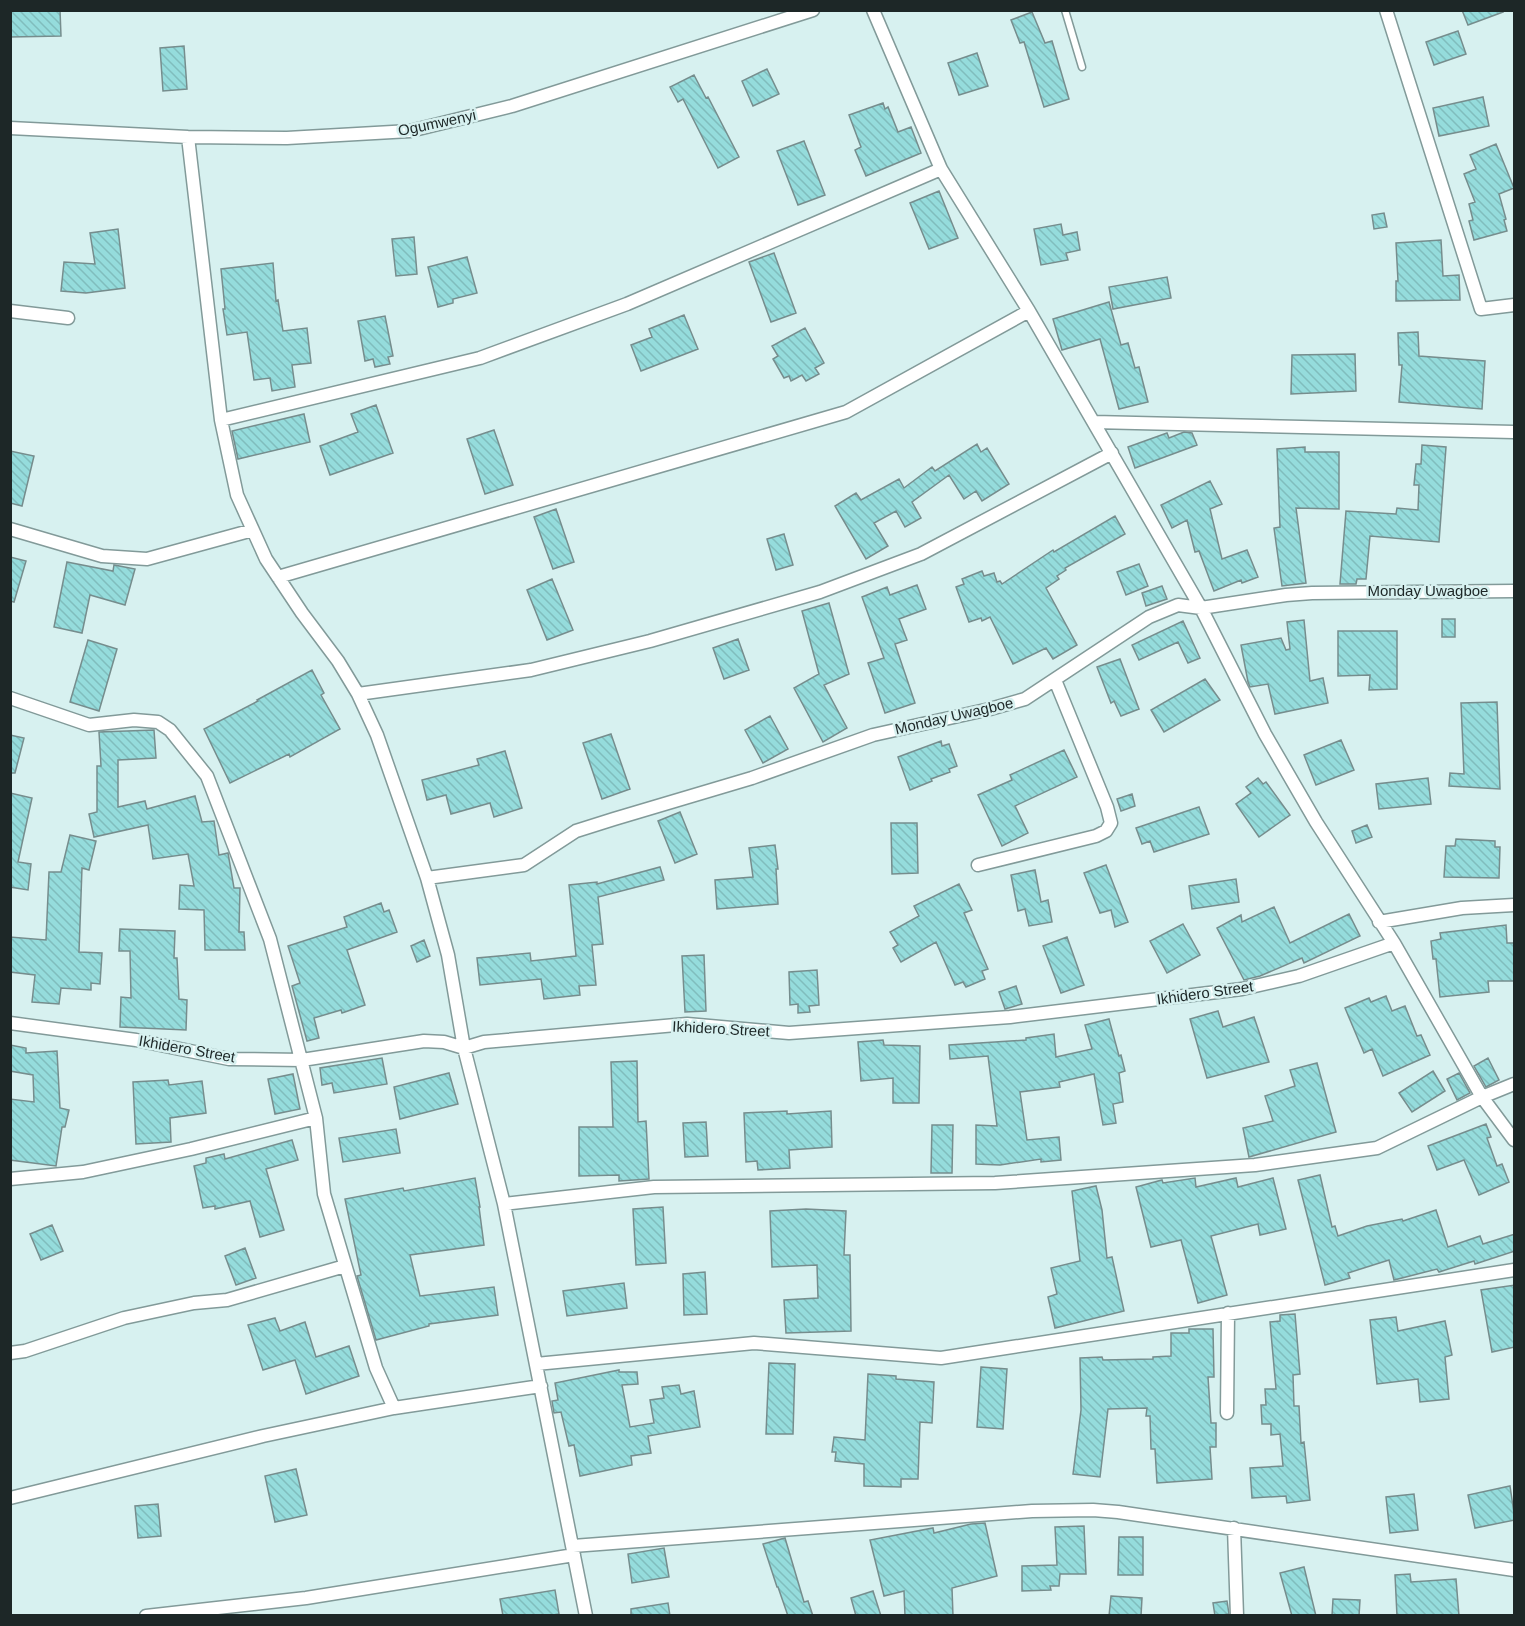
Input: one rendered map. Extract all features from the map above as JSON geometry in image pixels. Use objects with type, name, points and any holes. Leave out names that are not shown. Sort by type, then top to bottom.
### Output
[{"type":"street","name":"Ogumwenyi","points":[[10,128],[189,137],[287,138],[410,131],[512,106],[813,10]]},
{"type":"street","points":[[873,10],[941,169],[1112,453],[1201,608],[1265,734],[1316,822],[1394,944],[1482,1096],[1515,1140]]},
{"type":"street","points":[[1386,10],[1481,309],[1515,305]]},
{"type":"street","points":[[189,137],[220,420],[237,495],[266,559],[338,661],[358,694],[377,735],[427,878],[447,955],[464,1048],[504,1204],[586,1616]]},
{"type":"street","points":[[220,420],[480,358],[627,304],[941,169]]},
{"type":"street","points":[[10,311],[68,318]]},
{"type":"street","points":[[278,577],[846,412],[1029,312]]},
{"type":"street","points":[[1094,422],[1515,432]]},
{"type":"street","points":[[358,694],[531,670],[650,642],[820,592],[921,554],[1112,453]]},
{"type":"street","points":[[10,529],[102,556],[147,559],[253,530]]},
{"type":"street","name":"Monday Uwagboe","points":[[427,878],[524,865],[576,831],[752,778],[873,735],[1025,699],[1149,617],[1178,605],[1201,608],[1286,594],[1515,591]]},
{"type":"street","points":[[978,865],[1096,836],[1106,831],[1112,823],[1055,680]]},
{"type":"street","points":[[10,698],[89,725],[134,720],[158,722],[170,730],[207,776],[270,939],[316,1118],[324,1194],[376,1368],[394,1408]]},
{"type":"street","points":[[1379,922],[1462,908],[1515,905]]},
{"type":"street","name":"Ikhidero Street","points":[[10,1023],[136,1040],[229,1059],[302,1060],[424,1041],[444,1042],[464,1048],[484,1042],[687,1024],[789,1033],[1010,1017],[1242,989],[1299,976],[1394,944]]},
{"type":"street","points":[[504,1204],[654,1187],[995,1183],[1255,1165],[1377,1148],[1482,1096],[1515,1084]]},
{"type":"street","points":[[10,1179],[82,1172],[191,1149],[316,1118]]},
{"type":"street","points":[[10,1353],[25,1351],[73,1333],[124,1318],[194,1303],[228,1300],[345,1266]]},
{"type":"street","points":[[536,1364],[754,1343],[941,1358],[1515,1269]]},
{"type":"street","points":[[1227,1413],[1228,1313]]},
{"type":"street","points":[[10,1498],[263,1436],[394,1408],[541,1386]]},
{"type":"street","points":[[146,1616],[306,1598],[574,1550],[1032,1510],[1118,1512],[1515,1570]]},
{"type":"street","points":[[1234,1528],[1237,1616]]},
{"type":"lane","points":[[1065,10],[1082,67]]},
{"type":"building","points":[[10,10],[60,10],[61,36],[10,37]]},
{"type":"building","points":[[1462,10],[1502,10],[1503,12],[1468,25]]},
{"type":"building","points":[[1032,12],[1045,43],[1052,41],[1069,99],[1044,107],[1024,42],[1020,43],[1011,20]]},
{"type":"building","points":[[1458,31],[1466,54],[1434,65],[1426,42]]},
{"type":"building","points":[[184,46],[187,89],[163,91],[160,48]]},
{"type":"building","points":[[977,53],[988,86],[959,95],[948,63]]},
{"type":"building","points":[[767,69],[779,94],[753,106],[742,81]]},
{"type":"building","points":[[694,75],[739,157],[718,168],[683,99],[678,102],[670,87]]},
{"type":"building","points":[[1483,97],[1489,126],[1439,136],[1433,108]]},
{"type":"building","points":[[883,103],[885,109],[888,107],[898,132],[911,127],[921,153],[866,176],[855,150],[861,147],[849,115]]},
{"type":"building","points":[[804,141],[825,195],[798,205],[777,151]]},
{"type":"building","points":[[1496,144],[1514,188],[1499,194],[1507,231],[1474,240],[1469,221],[1473,220],[1469,204],[1475,202],[1464,174],[1476,169],[1470,155]]},
{"type":"building","points":[[939,191],[958,238],[929,249],[910,203]]},
{"type":"building","points":[[1384,213],[1387,227],[1374,229],[1372,215]]},
{"type":"building","points":[[1061,224],[1063,235],[1077,232],[1080,250],[1066,253],[1068,260],[1041,265],[1034,229]]},
{"type":"building","points":[[118,229],[125,288],[86,293],[61,291],[64,262],[95,264],[90,233]]},
{"type":"building","points":[[414,237],[417,274],[396,276],[392,239]]},
{"type":"building","points":[[1441,240],[1443,276],[1459,275],[1460,300],[1396,301],[1396,281],[1398,281],[1396,243]]},
{"type":"building","points":[[774,253],[796,313],[771,322],[749,262]]},
{"type":"building","points":[[467,257],[477,293],[453,299],[453,303],[438,307],[428,267]]},
{"type":"building","points":[[273,263],[276,301],[278,300],[283,331],[307,328],[311,363],[292,365],[295,387],[272,391],[270,378],[254,380],[247,332],[227,335],[221,269]]},
{"type":"building","points":[[1167,277],[1171,298],[1113,309],[1109,287]]},
{"type":"building","points":[[1109,302],[1121,345],[1128,343],[1135,368],[1139,367],[1148,402],[1119,409],[1100,339],[1062,350],[1053,319]]},
{"type":"building","points":[[684,315],[698,349],[641,371],[631,345],[652,337],[649,329]]},
{"type":"building","points":[[385,316],[393,356],[388,357],[390,364],[375,367],[373,359],[365,361],[358,321]]},
{"type":"building","points":[[805,328],[824,363],[815,368],[819,374],[806,381],[802,375],[791,381],[789,376],[784,378],[773,359],[778,356],[772,346]]},
{"type":"building","points":[[1418,332],[1419,356],[1485,361],[1482,409],[1399,402],[1402,365],[1399,365],[1398,333]]},
{"type":"building","points":[[1355,354],[1356,391],[1291,394],[1292,355]]},
{"type":"building","points":[[376,405],[393,453],[330,475],[320,446],[358,432],[351,414]]},
{"type":"building","points":[[304,414],[310,442],[238,459],[232,431]]},
{"type":"building","points":[[494,430],[513,485],[485,494],[467,439]]},
{"type":"building","points":[[1184,432],[1192,433],[1197,445],[1135,468],[1128,447],[1167,433],[1169,438]]},
{"type":"building","points":[[977,444],[981,452],[987,448],[1009,484],[982,501],[976,491],[964,499],[949,475],[912,502],[921,518],[905,527],[896,511],[874,523],[888,546],[866,559],[835,506],[856,493],[861,500],[899,479],[904,488],[932,467],[935,471]]},
{"type":"building","points":[[1422,445],[1446,447],[1439,542],[1370,536],[1366,579],[1357,579],[1356,584],[1340,584],[1346,511],[1396,514],[1397,508],[1418,510],[1419,485],[1414,485],[1416,464],[1421,464]]},
{"type":"building","points":[[1305,447],[1305,452],[1339,452],[1339,509],[1296,508],[1306,583],[1282,586],[1274,528],[1280,527],[1277,449]]},
{"type":"building","points":[[10,451],[34,456],[22,506],[10,503]]},
{"type":"building","points":[[1210,481],[1222,504],[1210,509],[1222,559],[1247,550],[1258,577],[1242,583],[1241,580],[1214,591],[1199,551],[1195,552],[1187,520],[1172,528],[1161,505]]},
{"type":"building","points":[[556,509],[574,562],[553,569],[534,517]]},
{"type":"building","points":[[1115,516],[1125,534],[1065,568],[1066,570],[1057,576],[1059,579],[1046,588],[1077,645],[1053,659],[1046,648],[1013,664],[990,617],[982,621],[981,618],[969,622],[956,587],[964,584],[962,579],[982,571],[984,576],[994,573],[997,582],[1000,581],[1002,584],[1053,550],[1054,552]]},
{"type":"building","points":[[784,534],[793,565],[776,570],[767,539]]},
{"type":"building","points":[[10,557],[26,561],[14,602],[10,601]]},
{"type":"building","points":[[67,562],[113,571],[114,565],[135,569],[125,605],[90,595],[82,633],[54,627]]},
{"type":"building","points":[[1139,564],[1148,586],[1126,595],[1117,572]]},
{"type":"building","points":[[552,579],[573,630],[547,640],[527,590]]},
{"type":"building","points":[[917,585],[926,609],[899,619],[907,640],[895,644],[915,703],[885,713],[868,663],[884,658],[862,597],[887,587],[890,595]]},
{"type":"building","points":[[1162,586],[1167,599],[1146,606],[1142,593]]},
{"type":"building","points":[[829,603],[849,674],[824,685],[847,728],[823,742],[794,688],[819,674],[802,611]]},
{"type":"building","points":[[1442,619],[1455,619],[1455,637],[1442,637]]},
{"type":"building","points":[[1304,620],[1310,681],[1323,678],[1328,703],[1275,714],[1268,684],[1250,687],[1241,645],[1281,638],[1286,650],[1290,649],[1287,622]]},
{"type":"building","points":[[1183,621],[1200,658],[1188,663],[1178,642],[1139,660],[1132,645]]},
{"type":"building","points":[[1338,631],[1397,631],[1397,689],[1369,690],[1370,675],[1338,676]]},
{"type":"building","points":[[738,639],[749,670],[724,679],[713,648]]},
{"type":"building","points":[[88,640],[117,649],[99,711],[70,702]]},
{"type":"building","points":[[1120,659],[1139,709],[1121,716],[1114,701],[1111,703],[1097,667]]},
{"type":"building","points":[[312,670],[324,693],[321,695],[340,729],[290,757],[289,754],[230,783],[204,729]]},
{"type":"building","points":[[1205,679],[1220,700],[1164,732],[1151,710]]},
{"type":"building","points":[[1497,702],[1500,789],[1449,786],[1450,773],[1464,774],[1461,703]]},
{"type":"building","points":[[770,716],[788,749],[763,763],[745,730]]},
{"type":"building","points":[[154,730],[156,758],[118,760],[118,807],[145,801],[147,809],[195,796],[202,822],[214,821],[219,855],[228,853],[234,888],[240,888],[239,932],[244,932],[245,950],[205,950],[204,910],[179,909],[180,885],[194,886],[188,854],[153,859],[148,825],[94,837],[89,814],[97,812],[97,766],[101,766],[99,732]]},
{"type":"building","points":[[611,734],[630,789],[602,799],[583,743]]},
{"type":"building","points":[[10,735],[24,738],[15,773],[10,773]]},
{"type":"building","points":[[1341,740],[1354,770],[1316,785],[1304,755]]},
{"type":"building","points":[[941,741],[942,746],[949,744],[957,766],[949,769],[950,772],[910,790],[898,757]]},
{"type":"building","points":[[1064,750],[1077,777],[1015,806],[1028,833],[1002,846],[978,795],[1012,780],[1010,775]]},
{"type":"building","points":[[505,751],[522,808],[494,817],[490,803],[451,814],[446,795],[427,800],[422,780],[479,765],[477,759]]},
{"type":"building","points":[[1258,778],[1263,784],[1266,782],[1290,815],[1259,837],[1236,804],[1251,793],[1246,787]]},
{"type":"building","points":[[1428,778],[1431,804],[1379,809],[1376,784]]},
{"type":"building","points":[[10,793],[32,798],[18,862],[31,864],[28,890],[10,887]]},
{"type":"building","points":[[1132,794],[1135,806],[1121,811],[1117,799]]},
{"type":"building","points":[[1199,807],[1209,834],[1154,852],[1150,841],[1142,844],[1136,828]]},
{"type":"building","points":[[680,812],[697,854],[675,863],[658,821]]},
{"type":"building","points":[[891,823],[917,823],[918,873],[892,874]]},
{"type":"building","points":[[1367,825],[1372,837],[1356,843],[1352,831]]},
{"type":"building","points":[[70,835],[96,841],[89,870],[82,868],[79,952],[102,953],[100,984],[91,983],[91,990],[61,988],[59,1004],[32,1002],[35,975],[10,972],[10,937],[46,940],[49,872],[61,872]]},
{"type":"building","points":[[1456,839],[1495,841],[1495,847],[1500,847],[1499,878],[1444,877],[1446,846],[1455,846]]},
{"type":"building","points":[[775,845],[778,904],[717,909],[715,880],[753,877],[749,848]]},
{"type":"building","points":[[1106,865],[1128,922],[1115,927],[1111,910],[1100,913],[1084,873]]},
{"type":"building","points":[[660,867],[664,880],[598,897],[603,944],[592,945],[596,985],[579,986],[580,995],[544,999],[541,979],[480,985],[477,958],[530,953],[531,961],[576,956],[569,885],[597,882],[597,884]]},
{"type":"building","points":[[1035,870],[1041,902],[1048,900],[1052,922],[1029,926],[1025,909],[1018,911],[1011,875]]},
{"type":"building","points":[[1236,879],[1239,902],[1192,909],[1189,886]]},
{"type":"building","points":[[959,884],[972,910],[964,913],[988,969],[982,971],[985,979],[966,987],[963,982],[955,985],[936,942],[901,962],[893,948],[898,945],[890,932],[919,916],[914,906]]},
{"type":"building","points":[[381,903],[384,912],[389,910],[397,932],[347,950],[365,1005],[342,1013],[341,1010],[314,1018],[319,1038],[307,1041],[292,986],[300,983],[288,946],[347,927],[344,917]]},
{"type":"building","points":[[1274,907],[1290,943],[1349,914],[1360,936],[1304,963],[1302,958],[1260,976],[1244,980],[1217,928],[1241,915],[1242,922]]},
{"type":"building","points":[[1183,924],[1200,955],[1167,973],[1150,941]]},
{"type":"building","points":[[1506,925],[1507,943],[1515,943],[1515,981],[1488,981],[1489,992],[1440,997],[1436,959],[1433,959],[1431,941],[1441,939],[1440,933]]},
{"type":"building","points":[[120,929],[175,931],[174,958],[177,958],[179,999],[187,1000],[186,1030],[120,1027],[121,997],[131,998],[130,951],[119,951]]},
{"type":"building","points":[[1067,937],[1084,985],[1061,993],[1043,946]]},
{"type":"building","points":[[424,940],[430,956],[417,962],[411,946]]},
{"type":"building","points":[[704,955],[706,1011],[685,1012],[682,956]]},
{"type":"building","points":[[817,970],[819,1005],[809,1006],[810,1012],[798,1013],[798,1004],[790,1005],[789,972]]},
{"type":"building","points":[[1016,986],[1022,1004],[1005,1009],[999,992]]},
{"type":"building","points":[[1386,996],[1392,1011],[1405,1006],[1417,1036],[1421,1035],[1430,1055],[1383,1076],[1372,1049],[1364,1053],[1345,1008],[1369,998],[1371,1002]]},
{"type":"building","points":[[1218,1011],[1223,1027],[1254,1017],[1269,1062],[1207,1078],[1190,1019]]},
{"type":"building","points":[[1109,1019],[1125,1071],[1119,1073],[1123,1102],[1113,1104],[1116,1123],[1103,1125],[1094,1074],[1059,1082],[1060,1087],[1020,1092],[1027,1140],[1059,1137],[1061,1160],[1041,1162],[1041,1159],[1000,1165],[976,1164],[976,1125],[997,1126],[988,1056],[950,1059],[949,1045],[1026,1040],[1026,1038],[1054,1034],[1056,1057],[1092,1049],[1085,1025]]},
{"type":"building","points":[[883,1040],[884,1045],[920,1046],[919,1103],[893,1103],[893,1078],[861,1081],[858,1042]]},
{"type":"building","points":[[10,1045],[26,1048],[26,1053],[57,1051],[60,1108],[69,1110],[65,1127],[62,1127],[56,1166],[10,1160],[10,1099],[34,1102],[33,1075],[10,1071]]},
{"type":"building","points":[[382,1058],[387,1084],[334,1093],[332,1083],[322,1085],[320,1068]]},
{"type":"building","points":[[1488,1058],[1499,1080],[1486,1087],[1474,1066]]},
{"type":"building","points":[[637,1061],[638,1122],[646,1121],[649,1179],[619,1181],[619,1175],[579,1176],[579,1127],[613,1127],[611,1062]]},
{"type":"building","points":[[1317,1063],[1336,1132],[1249,1157],[1243,1128],[1273,1121],[1265,1096],[1295,1086],[1290,1070]]},
{"type":"building","points":[[1433,1071],[1445,1091],[1412,1112],[1399,1093]]},
{"type":"building","points":[[449,1073],[458,1104],[400,1119],[394,1087]]},
{"type":"building","points":[[1459,1073],[1470,1093],[1457,1100],[1447,1079]]},
{"type":"building","points":[[293,1074],[300,1109],[275,1114],[268,1079]]},
{"type":"building","points":[[168,1080],[169,1085],[202,1081],[206,1113],[170,1118],[171,1142],[136,1144],[133,1082]]},
{"type":"building","points":[[787,1111],[787,1114],[831,1111],[832,1147],[789,1150],[790,1168],[758,1170],[757,1161],[746,1162],[744,1113]]},
{"type":"building","points":[[706,1122],[708,1156],[685,1157],[683,1123]]},
{"type":"building","points":[[1486,1124],[1491,1137],[1487,1138],[1497,1166],[1502,1164],[1509,1182],[1479,1195],[1464,1160],[1437,1170],[1428,1146]]},
{"type":"building","points":[[932,1125],[953,1125],[952,1173],[931,1173]]},
{"type":"building","points":[[396,1129],[400,1153],[343,1162],[339,1138]]},
{"type":"building","points":[[292,1140],[298,1160],[266,1169],[284,1230],[260,1237],[250,1201],[215,1209],[215,1206],[203,1208],[194,1166],[206,1163],[206,1158],[224,1154],[225,1159]]},
{"type":"building","points":[[1320,1175],[1332,1227],[1335,1226],[1338,1236],[1367,1226],[1402,1219],[1403,1221],[1436,1210],[1448,1247],[1480,1236],[1483,1244],[1515,1234],[1515,1251],[1475,1264],[1474,1261],[1439,1272],[1437,1269],[1394,1280],[1389,1260],[1348,1273],[1350,1278],[1325,1285],[1298,1180]]},
{"type":"building","points":[[475,1178],[484,1245],[410,1255],[420,1296],[494,1287],[498,1315],[429,1324],[429,1326],[376,1340],[357,1276],[361,1275],[345,1199]]},
{"type":"building","points":[[1195,1178],[1196,1187],[1236,1178],[1238,1187],[1273,1178],[1286,1229],[1260,1235],[1258,1224],[1211,1236],[1227,1295],[1198,1303],[1181,1240],[1151,1247],[1136,1187],[1162,1180],[1163,1183]]},
{"type":"building","points":[[1096,1186],[1102,1210],[1107,1258],[1112,1257],[1124,1311],[1055,1328],[1048,1297],[1057,1294],[1051,1268],[1080,1261],[1072,1191]]},
{"type":"building","points":[[663,1207],[666,1263],[636,1265],[633,1209]]},
{"type":"building","points":[[806,1209],[846,1211],[844,1255],[850,1255],[851,1331],[786,1333],[784,1300],[818,1298],[817,1265],[772,1267],[770,1211]]},
{"type":"building","points":[[52,1225],[63,1251],[41,1260],[30,1234]]},
{"type":"building","points":[[245,1248],[256,1278],[236,1285],[225,1256]]},
{"type":"building","points":[[705,1272],[707,1314],[684,1315],[683,1274]]},
{"type":"building","points":[[624,1283],[627,1308],[567,1316],[563,1291]]},
{"type":"building","points":[[1515,1285],[1515,1347],[1492,1352],[1481,1290]]},
{"type":"building","points":[[1295,1314],[1300,1374],[1293,1375],[1294,1406],[1299,1406],[1301,1443],[1304,1442],[1310,1500],[1287,1503],[1286,1496],[1252,1498],[1250,1468],[1283,1466],[1280,1434],[1271,1435],[1271,1424],[1262,1424],[1261,1405],[1266,1405],[1265,1389],[1276,1389],[1270,1322],[1280,1321],[1280,1315]]},
{"type":"building","points":[[1396,1317],[1398,1331],[1445,1321],[1452,1355],[1445,1357],[1449,1399],[1420,1402],[1418,1379],[1377,1384],[1370,1320]]},
{"type":"building","points":[[275,1318],[280,1331],[305,1322],[316,1357],[349,1346],[359,1376],[306,1394],[295,1360],[263,1370],[248,1325]]},
{"type":"building","points":[[1189,1329],[1213,1329],[1214,1377],[1208,1377],[1211,1423],[1216,1423],[1216,1447],[1210,1447],[1212,1479],[1157,1483],[1155,1449],[1151,1449],[1150,1416],[1146,1416],[1147,1408],[1108,1409],[1100,1477],[1073,1474],[1081,1410],[1080,1358],[1153,1359],[1153,1357],[1171,1356],[1171,1333],[1189,1333]]},
{"type":"building","points":[[769,1363],[795,1364],[793,1434],[766,1434]]},
{"type":"building","points":[[981,1367],[1007,1369],[1003,1429],[977,1427]]},
{"type":"building","points":[[619,1370],[619,1372],[637,1372],[638,1384],[622,1385],[630,1427],[654,1423],[650,1400],[664,1398],[662,1387],[679,1385],[681,1394],[694,1391],[700,1427],[648,1436],[651,1453],[631,1456],[632,1465],[580,1476],[574,1445],[569,1446],[561,1412],[554,1413],[552,1401],[558,1400],[555,1383]]},
{"type":"building","points":[[868,1374],[934,1382],[932,1423],[920,1422],[918,1479],[901,1479],[901,1487],[864,1486],[864,1464],[835,1461],[836,1452],[832,1452],[834,1437],[865,1440]]},
{"type":"building","points":[[296,1469],[307,1515],[275,1522],[265,1476]]},
{"type":"building","points":[[1510,1486],[1515,1520],[1475,1528],[1468,1495]]},
{"type":"building","points":[[1414,1494],[1418,1530],[1390,1533],[1386,1497]]},
{"type":"building","points":[[158,1504],[161,1536],[138,1538],[135,1506]]},
{"type":"building","points":[[985,1523],[997,1576],[952,1588],[953,1616],[905,1616],[904,1591],[884,1596],[870,1540],[933,1528],[934,1533]]},
{"type":"building","points":[[1084,1526],[1086,1574],[1060,1574],[1059,1586],[1050,1586],[1051,1590],[1022,1591],[1022,1566],[1057,1565],[1055,1527]]},
{"type":"building","points":[[1119,1537],[1143,1537],[1143,1575],[1118,1575]]},
{"type":"building","points":[[785,1538],[804,1602],[808,1601],[813,1616],[788,1616],[777,1587],[763,1544]]},
{"type":"building","points":[[664,1548],[669,1577],[632,1583],[628,1554]]},
{"type":"building","points":[[1304,1567],[1316,1616],[1292,1616],[1280,1573]]},
{"type":"building","points":[[1410,1574],[1411,1582],[1456,1579],[1459,1616],[1397,1616],[1395,1575]]},
{"type":"building","points":[[555,1590],[559,1614],[503,1616],[500,1599]]},
{"type":"building","points":[[873,1591],[881,1616],[856,1616],[851,1598]]},
{"type":"building","points":[[1111,1596],[1142,1598],[1141,1616],[1109,1616]]},
{"type":"building","points":[[1333,1599],[1360,1600],[1359,1616],[1332,1616]]},
{"type":"building","points":[[1227,1601],[1229,1614],[1215,1616],[1213,1603]]},
{"type":"building","points":[[668,1603],[670,1616],[631,1616],[631,1609]]}]
